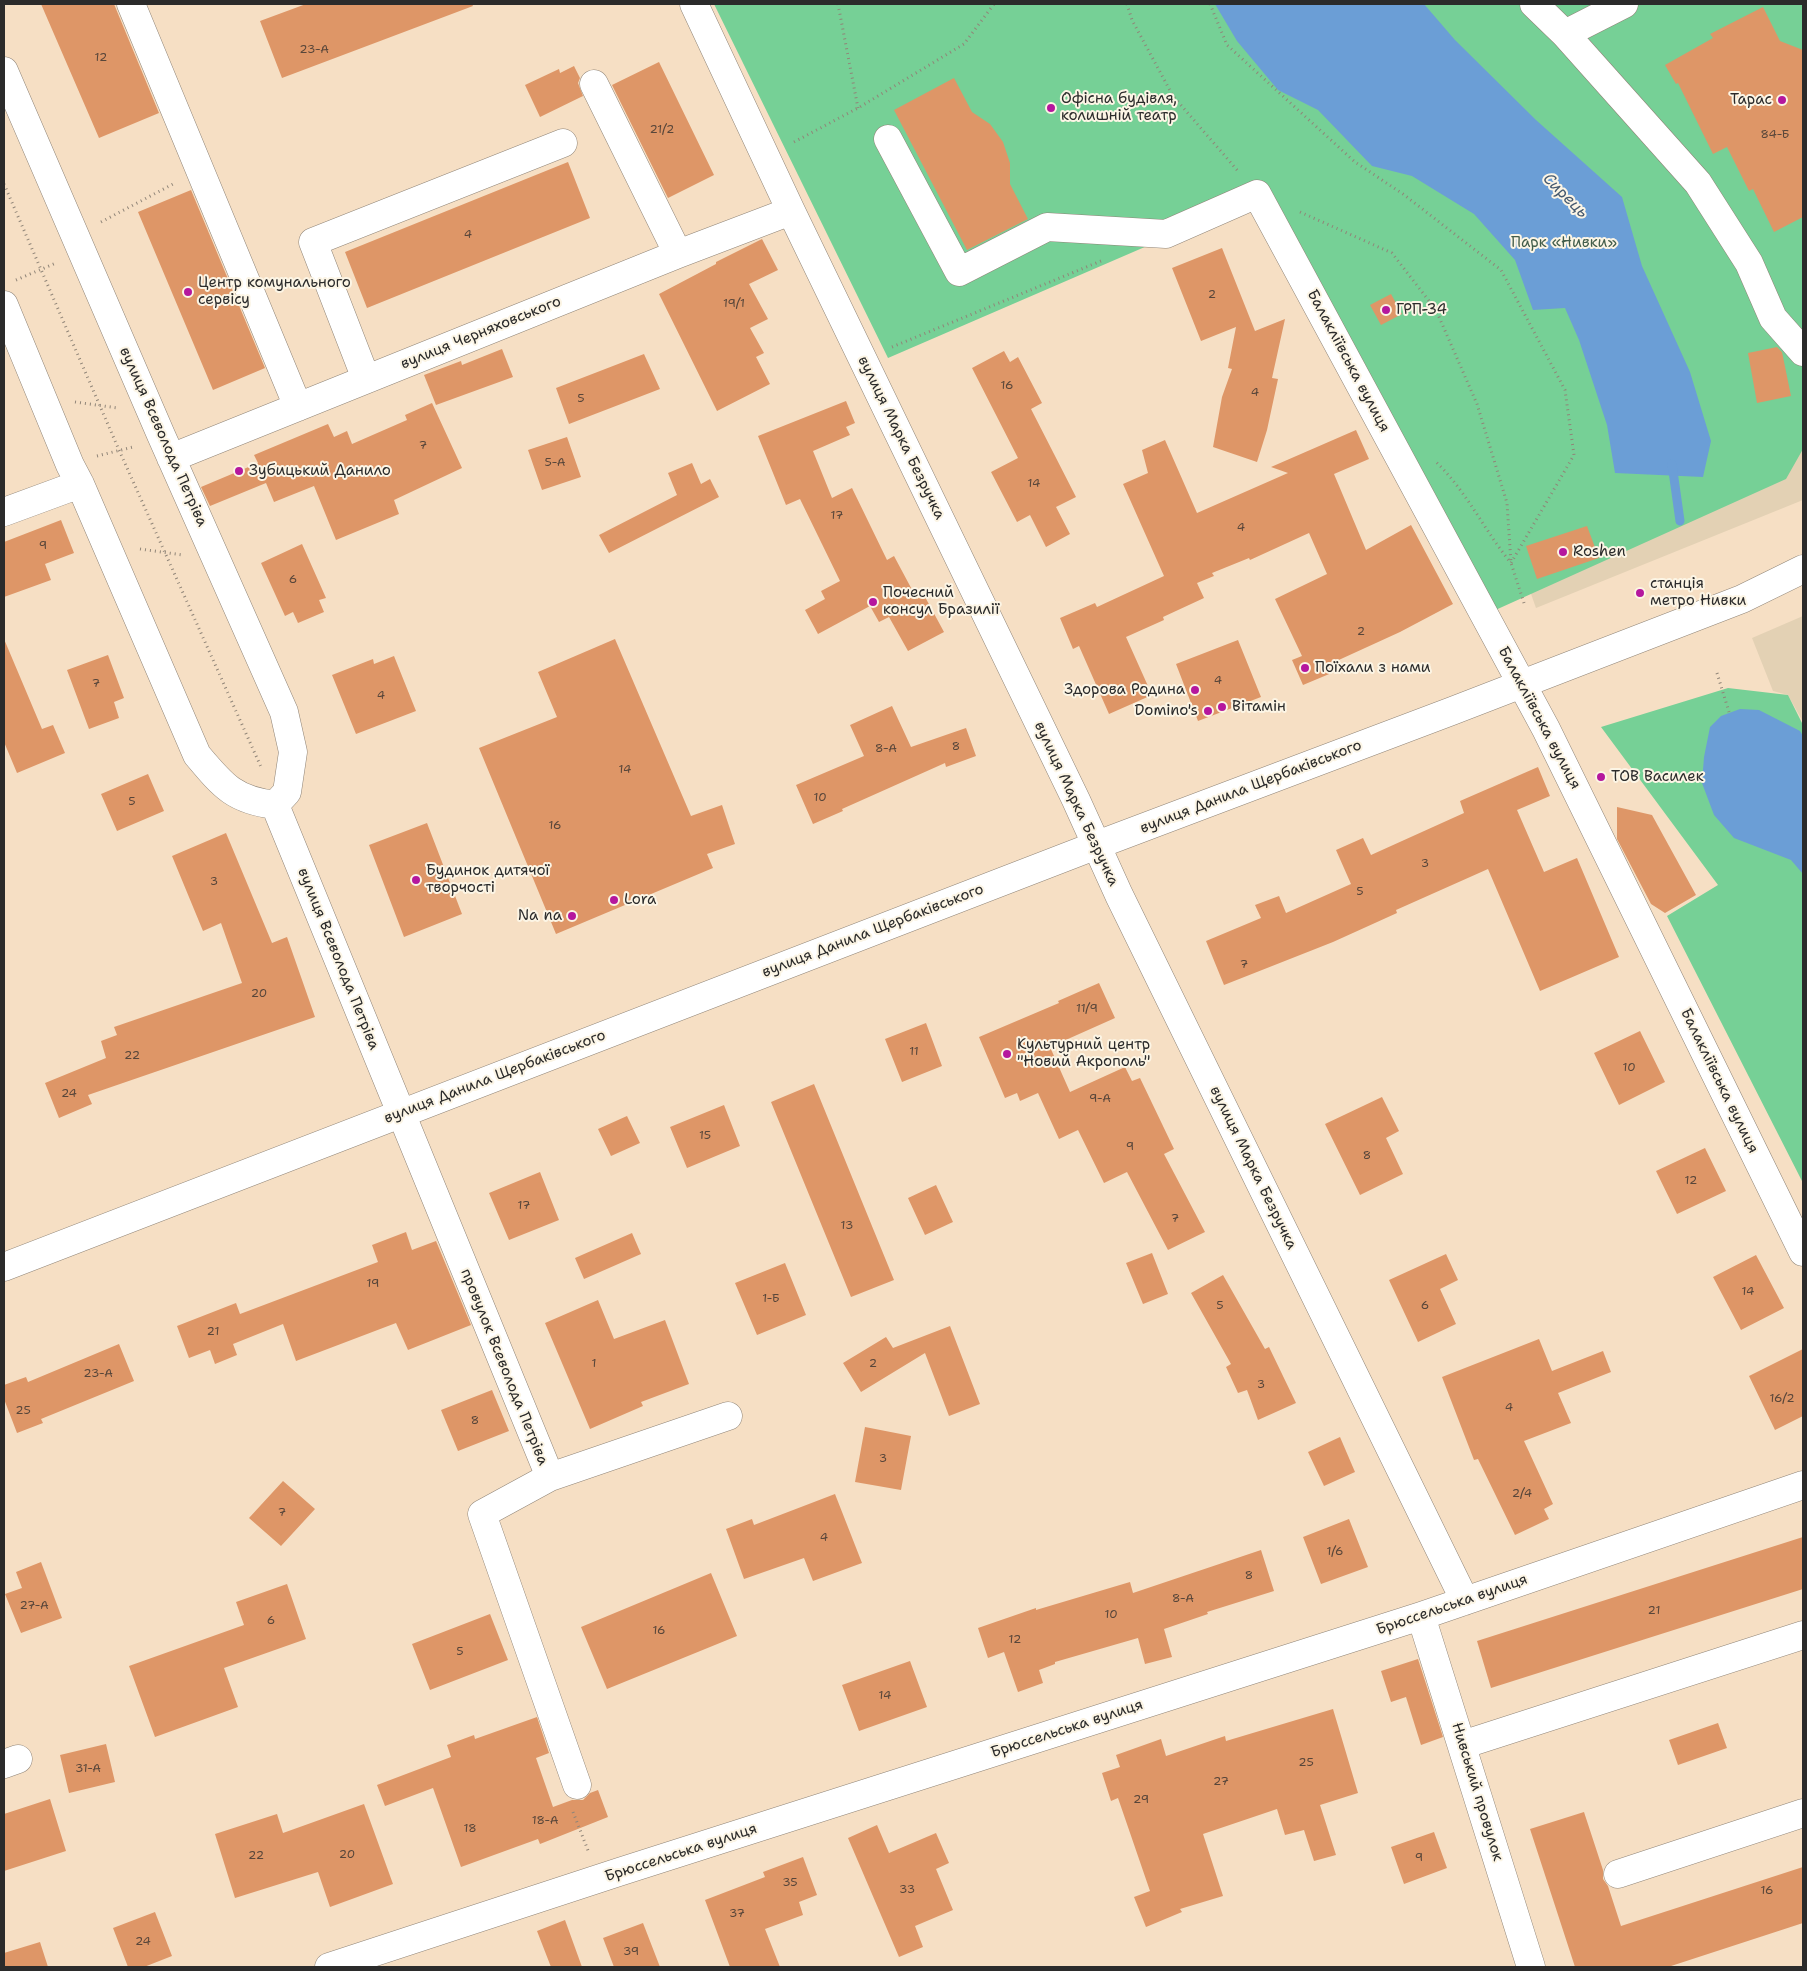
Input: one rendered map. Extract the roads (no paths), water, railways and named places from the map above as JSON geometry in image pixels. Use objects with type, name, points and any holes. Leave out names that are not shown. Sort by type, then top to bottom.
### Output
[{"type":"street","points":[[131,4],[298,407]]},
{"type":"street","name":"вулиця Марка Безручка","points":[[694,4],[1097,845],[1119,895],[1465,1601]]},
{"type":"street","points":[[1534,4],[1564,34],[1698,183],[1749,263],[1773,318],[1803,352]]},
{"type":"street","points":[[1564,34],[1624,4]]},
{"type":"street","name":"вулиця Всеволода Петріва","points":[[4,71],[171,458],[284,712],[293,752],[287,792],[275,805],[401,1113]]},
{"type":"street","points":[[594,84],[678,254]]},
{"type":"street","name":"Балакліївська вулиця","points":[[888,139],[959,272],[1047,227],[1166,234],[1257,194],[1546,729],[1803,1252]]},
{"type":"street","points":[[366,379],[313,242],[563,143]]},
{"type":"street","name":"вулиця Черняховського","points":[[171,458],[678,254],[792,211]]},
{"type":"street","points":[[8,294],[42,397],[70,465],[107,545],[198,755],[222,786],[253,802],[275,805]]},
{"type":"street","points":[[4,512],[80,484]]},
{"type":"street","name":"вулиця Данила Щербаківського","points":[[4,1267],[1097,845],[1742,599],[1803,569]]},
{"type":"street","name":"вулиця Данила Щербаківського","points":[[1742,599],[1803,587]]},
{"type":"street","name":"провулок Всеволода Петріва","points":[[401,1113],[550,1477],[482,1514],[576,1785]]},
{"type":"street","points":[[550,1477],[728,1416]]},
{"type":"street","name":"Брюссельська вулиця","points":[[328,1967],[1421,1616],[1803,1484]]},
{"type":"street","name":"Нивський провулок","points":[[1421,1616],[1531,1967]]},
{"type":"street","points":[[1462,1745],[1803,1635]]},
{"type":"street","points":[[1618,1874],[1803,1813]]},
{"type":"water","points":[[1215,4],[1424,4],[1455,40],[1536,120],[1622,197],[1642,266],[1690,372],[1711,441],[1703,477],[1615,473],[1607,425],[1579,340],[1565,308],[1533,310],[1515,260],[1474,214],[1412,176],[1372,166],[1318,110],[1278,90],[1237,41]]},
{"type":"water","points":[[1740,709],[1759,710],[1800,731],[1803,736],[1803,874],[1791,860],[1734,838],[1714,815],[1702,783],[1704,757],[1710,727],[1721,716]]},
{"type":"waterway","name":"Сирець","points":[[1672,464],[1680,521]]},
{"type":"place","name":"Тарас","points":[[1782,100]]},
{"type":"place","name":"Офісна будівля, колишній театр","points":[[1051,108]]},
{"type":"place","name":"Центр комунального сервісу","points":[[188,292]]},
{"type":"place","name":"ГРП-34","points":[[1386,310]]},
{"type":"place","name":"Зубицький Данило","points":[[239,471]]},
{"type":"place","name":"Roshen","points":[[1563,552]]},
{"type":"place","name":"станція метро Нивки","points":[[1640,593]]},
{"type":"place","name":"Почесний консул Бразилії","points":[[873,602]]},
{"type":"place","name":"Поїхали з нами","points":[[1305,668]]},
{"type":"place","name":"Здорова Родина","points":[[1195,690]]},
{"type":"place","name":"Вітамін","points":[[1222,707]]},
{"type":"place","name":"Domino's","points":[[1208,711]]},
{"type":"place","name":"ТОВ Василек","points":[[1601,777]]},
{"type":"place","name":"Будинок дитячої творчості","points":[[416,880]]},
{"type":"place","name":"Lora","points":[[614,900]]},
{"type":"place","name":"Na na","points":[[572,916]]},
{"type":"place","name":"Культурний центр \"Новий Акрополь\"","points":[[1007,1054]]},
{"type":"park label","name":"Парк «Нивки»","points":[[1564,243]]}]
